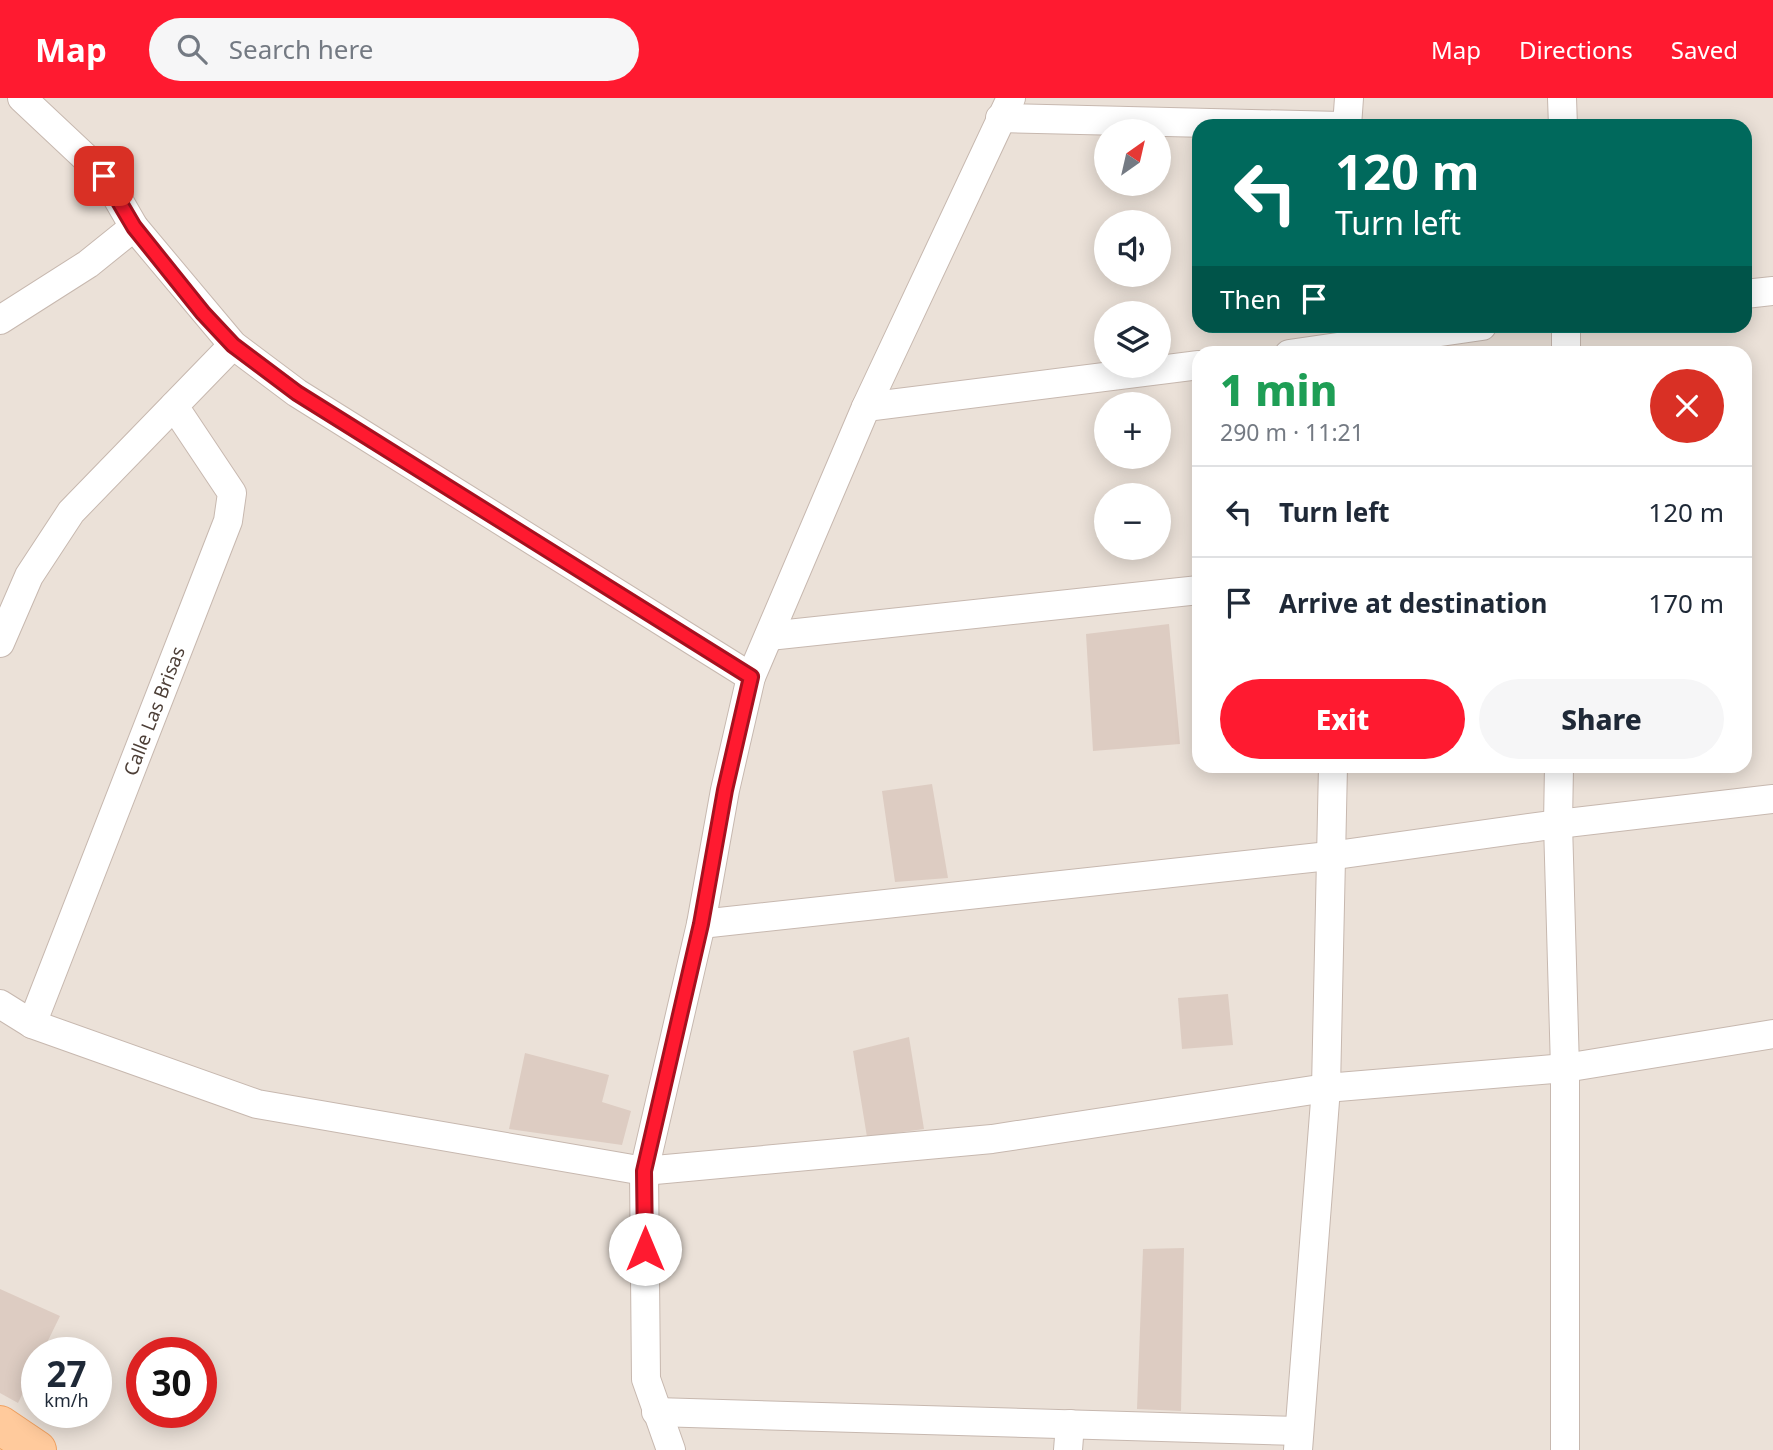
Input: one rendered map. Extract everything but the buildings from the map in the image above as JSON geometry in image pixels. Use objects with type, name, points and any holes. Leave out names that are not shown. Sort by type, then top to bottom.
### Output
[{"type":"main road","points":[[0,1425],[37,1450]]},
{"type":"street","points":[[22,98],[104,176],[134,227],[203,313],[233,345],[297,393],[751,677]]},
{"type":"street","points":[[1348,119],[1349,98]]},
{"type":"street","points":[[1562,98],[1563,119]]},
{"type":"street","points":[[671,1450],[646,1379],[644,1171],[701,924],[725,790],[751,677],[866,407],[1005,108],[1210,119]]},
{"type":"street","points":[[0,320],[88,264],[134,227]]},
{"type":"street","points":[[1752,293],[1773,291]]},
{"type":"street","points":[[1326,346],[1422,333]]},
{"type":"street","points":[[0,643],[29,576],[71,512],[233,345]]},
{"type":"street","points":[[866,407],[1192,366]]},
{"type":"street","name":"Calle Las Brisas","points":[[32,1024],[228,521],[232,493],[174,406]]},
{"type":"street","points":[[769,636],[1192,591]]},
{"type":"street","points":[[656,1412],[1069,1437],[1298,1440],[1326,1088],[1333,773]]},
{"type":"street","points":[[1559,773],[1565,1068],[1565,1450]]},
{"type":"street","points":[[701,924],[1329,856],[1558,824],[1773,799]]},
{"type":"street","points":[[0,1003],[32,1024],[257,1104],[644,1171],[992,1139],[1326,1088],[1565,1068],[1773,1034]]},
{"type":"shaded area","points":[[0,98],[1773,98],[1773,1450],[0,1450]]},
{"type":"route","points":[[104,176],[134,227],[203,313],[233,345],[297,393],[751,677],[725,790],[701,924],[644,1171],[645,1249]]}]
